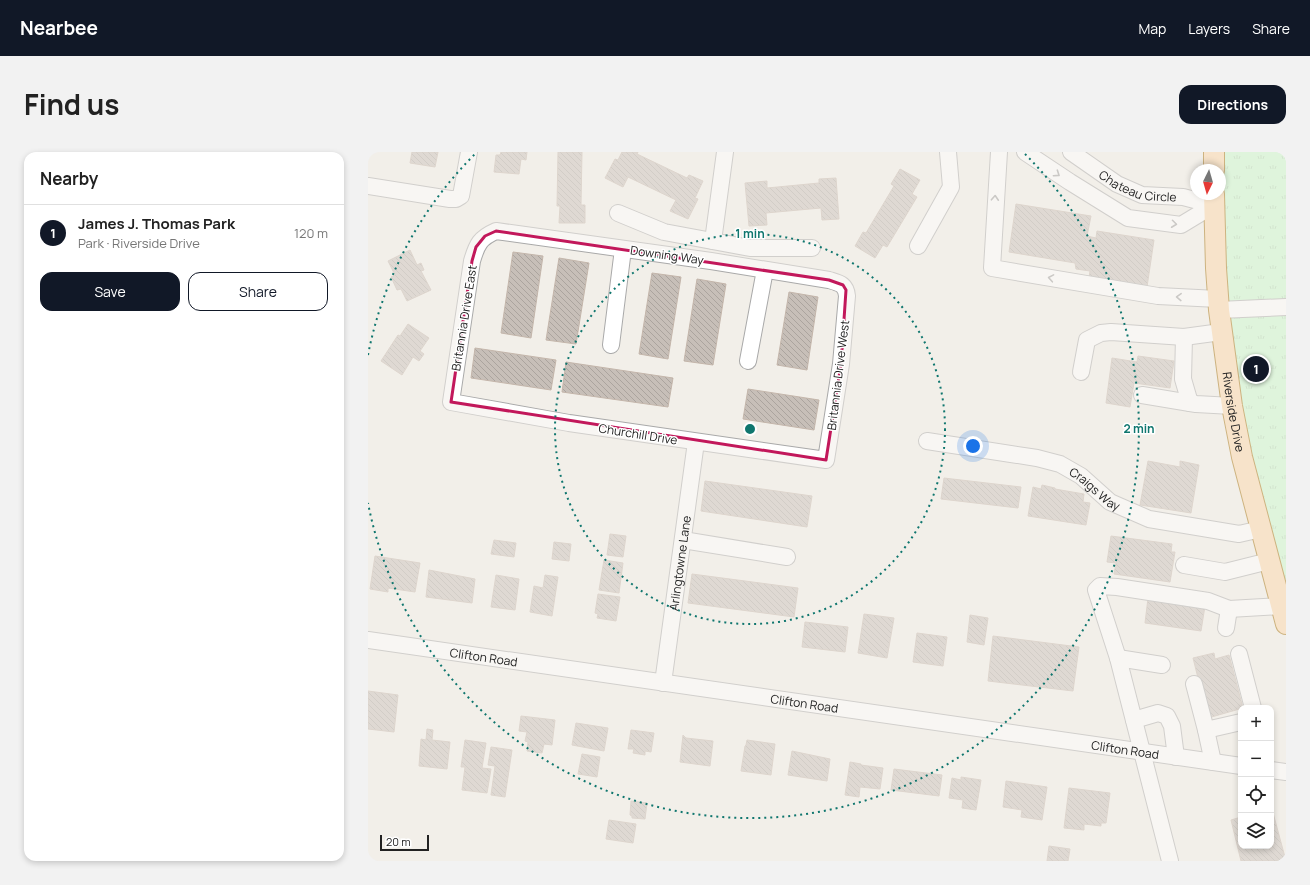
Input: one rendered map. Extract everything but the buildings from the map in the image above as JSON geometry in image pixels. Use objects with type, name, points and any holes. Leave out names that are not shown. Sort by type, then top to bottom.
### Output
[{"type":"main road","points":[[1214,152],[1214,164]]},
{"type":"main road","name":"Riverside Drive","points":[[1214,200],[1219,304],[1232,406],[1242,457],[1284,615]]},
{"type":"street","points":[[368,186],[456,199],[461,196],[469,152]]},
{"type":"street","points":[[713,241],[725,152]]},
{"type":"street","points":[[918,246],[951,187],[948,152]]},
{"type":"street","points":[[999,152],[992,268],[1158,296],[1219,304],[1286,307]]},
{"type":"street","points":[[1025,152],[1128,218],[1181,225],[1214,200]]},
{"type":"street","name":"Chateau Circle","points":[[1071,152],[1117,184],[1142,195],[1190,198]]},
{"type":"street","points":[[618,213],[664,232],[750,248],[812,248]]},
{"type":"street","name":"Downing Way","points":[[485,236],[496,231],[765,270],[829,280],[843,285],[846,290]]},
{"type":"street","name":"Britannia Drive East","points":[[451,402],[472,261],[476,247],[485,236]]},
{"type":"street","points":[[611,345],[623,249]]},
{"type":"street","points":[[748,361],[765,270]]},
{"type":"street","name":"Britannia Drive West","points":[[826,460],[841,364],[846,290]]},
{"type":"street","points":[[1081,372],[1087,340],[1101,333],[1111,332],[1184,337],[1222,332]]},
{"type":"street","points":[[1184,337],[1183,379],[1190,403]]},
{"type":"street","points":[[1142,395],[1190,403],[1232,406]]},
{"type":"street","name":"Churchill Drive","points":[[451,402],[569,423],[826,460]]},
{"type":"street","name":"Craigs Way","points":[[927,441],[1037,458],[1060,464],[1080,476],[1110,502],[1149,519],[1239,534],[1261,529]]},
{"type":"street","name":"Arlingtowne Lane","points":[[663,683],[696,442]]},
{"type":"street","points":[[683,540],[788,557]]},
{"type":"street","points":[[1184,565],[1225,572],[1269,560]]},
{"type":"street","points":[[1170,861],[1118,658],[1096,590],[1100,586],[1208,601],[1229,609],[1284,615]]},
{"type":"street","points":[[1226,628],[1229,609]]},
{"type":"street","name":"Clifton Road","points":[[368,640],[1238,766]]},
{"type":"street","points":[[1239,654],[1252,705]]},
{"type":"street","points":[[1118,658],[1162,665]]},
{"type":"street","points":[[1194,684],[1213,762]]},
{"type":"street","points":[[1134,720],[1158,713],[1167,716],[1172,726],[1176,757]]},
{"type":"street","points":[[1206,730],[1238,723]]},
{"type":"street","points":[[1274,770],[1286,772]]},
{"type":"highlighted area","points":[[496,231],[829,280],[843,285],[846,290],[841,364],[826,460],[451,402],[472,261],[476,247],[485,236]]},
{"type":"green space","points":[[1215,152],[1286,152],[1286,624],[1232,406],[1220,200],[1226,200],[1226,164],[1218,164]]},
{"type":"place","name":"James J. Thomas Park","points":[[1256,369]]}]
